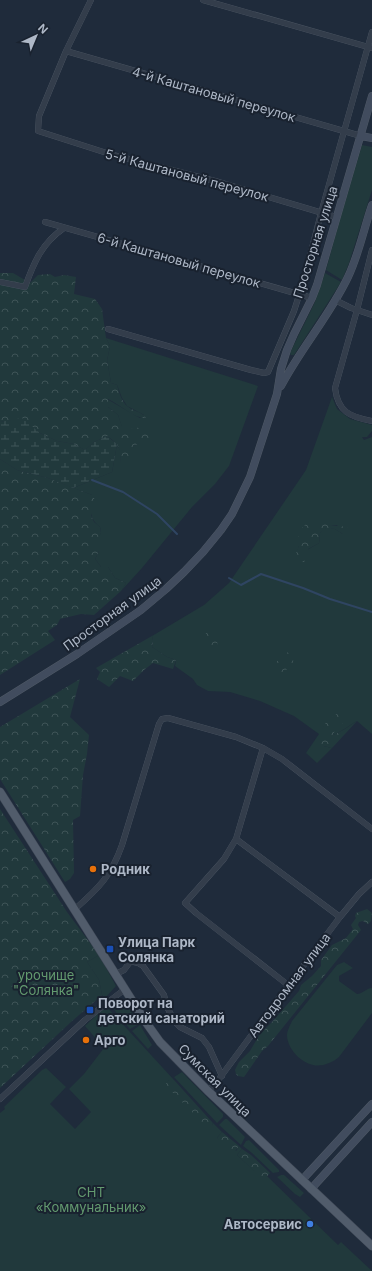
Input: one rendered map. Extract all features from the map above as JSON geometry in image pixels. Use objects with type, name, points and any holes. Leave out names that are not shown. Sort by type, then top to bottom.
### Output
[{"type":"main road","name":"Просторная улица","points":[[0,702],[77,654],[141,610],[171,585],[203,552],[232,514],[250,477],[277,394],[281,368],[285,357],[294,334],[312,298],[322,269],[372,96]]},
{"type":"main road","points":[[361,136],[372,138]]},
{"type":"main road","name":"Просторная улица","points":[[277,394],[295,361],[335,300],[348,277],[372,204]]},
{"type":"main road","points":[[285,357],[288,363],[295,361]]},
{"type":"main road","name":"Сумская улица","points":[[0,792],[145,1021],[160,1042],[208,1091],[372,1246]]},
{"type":"main road","points":[[302,1180],[372,1104]]},
{"type":"main road","points":[[311,1188],[372,1122]]},
{"type":"street","points":[[66,51],[91,0]]},
{"type":"street","points":[[203,0],[370,47]]},
{"type":"street","points":[[108,329],[264,373],[268,372],[299,295],[344,131],[370,47],[372,32]]},
{"type":"street","name":"4-й Каштановый переулок","points":[[66,51],[361,136]]},
{"type":"street","name":"5-й Каштановый переулок","points":[[66,51],[38,116],[38,132],[113,155],[215,181],[336,217]]},
{"type":"street","name":"6-й Каштановый переулок","points":[[45,222],[312,298]]},
{"type":"street","points":[[0,282],[25,287],[32,266],[43,249],[54,235],[64,228]]},
{"type":"street","points":[[372,250],[335,388],[336,400],[343,410],[352,415],[372,421]]},
{"type":"street","points":[[335,300],[372,315]]},
{"type":"street","points":[[74,907],[95,892],[105,880],[117,860],[159,724],[162,719],[168,718],[236,737],[263,748],[282,759],[372,828]]},
{"type":"street","points":[[263,748],[236,839],[224,859],[185,903],[288,985]]},
{"type":"street","points":[[236,839],[340,918]]},
{"type":"street","name":"Автодромная улица","points":[[208,1091],[222,1076],[288,985],[340,918],[359,894],[372,882]]},
{"type":"street","points":[[116,974],[124,970],[130,962],[143,966],[164,995],[167,1007],[175,1022],[180,1027],[202,1038],[209,1047],[222,1076]]},
{"type":"street","points":[[0,1099],[85,1020],[125,989]]},
{"type":"green space","points":[[362,145],[372,147],[372,190],[349,263],[342,280],[326,270]]},
{"type":"green space","points":[[0,273],[13,273],[30,283],[38,275],[50,274],[55,277],[64,275],[76,277],[74,294],[95,299],[102,309],[106,338],[110,346],[107,360],[111,383],[117,385],[125,404],[143,414],[147,419],[136,416],[108,399],[108,407],[118,415],[122,427],[124,424],[129,428],[134,429],[145,424],[149,428],[150,437],[134,446],[125,466],[120,464],[119,447],[107,436],[94,442],[85,450],[74,444],[57,441],[40,433],[22,419],[0,422]]},
{"type":"green space","points":[[325,273],[341,282],[294,355],[291,355],[290,353],[315,302]]},
{"type":"green space","points":[[106,338],[258,386],[229,466],[121,591],[126,583],[115,578],[108,567],[101,567],[95,559],[99,551],[95,540],[101,533],[100,527],[96,524],[91,513],[92,495],[73,488],[112,472],[117,444],[121,452],[120,464],[134,446],[143,440],[135,430],[122,428],[118,415],[108,407],[107,399],[140,418],[144,415],[127,406],[117,385],[111,383],[107,360],[110,346]]},
{"type":"green space","points":[[332,397],[337,409],[350,419],[372,425],[372,431],[367,437],[362,437],[364,440],[372,437],[372,734],[357,721],[333,735],[338,713],[324,726],[322,733],[324,746],[332,748],[317,763],[306,753],[319,734],[294,716],[260,701],[230,692],[208,691],[197,685],[193,679],[175,666],[176,660],[167,657],[152,647],[152,636],[204,605],[229,583],[306,470]],"holes":[[[330,525],[337,525],[343,534],[335,529],[327,527]],[[324,529],[320,533],[319,543],[296,556],[299,546]]]},
{"type":"green space","points":[[22,418],[40,433],[57,441],[74,444],[85,450],[94,442],[107,436],[117,444],[112,472],[73,488],[48,478],[17,470],[0,459],[0,422]]},
{"type":"green space","points":[[0,459],[17,470],[48,478],[92,495],[97,503],[91,515],[94,522],[100,527],[101,533],[96,540],[100,544],[99,551],[95,559],[101,567],[108,567],[115,578],[126,583],[121,591],[94,615],[81,614],[60,619],[57,625],[48,631],[55,640],[0,675]]},
{"type":"green space","points":[[311,519],[325,520],[330,525],[347,527],[348,533],[343,534],[335,529],[326,528],[320,533],[319,543],[308,549],[304,563],[295,556],[299,546],[298,532]]},
{"type":"green space","points":[[208,631],[218,638],[217,646],[211,650],[203,647],[199,641]]},
{"type":"green space","points":[[152,636],[152,647],[167,657],[176,660],[173,669],[153,663],[133,681],[120,676],[109,687],[97,679],[100,672],[96,668]]},
{"type":"green space","points":[[288,652],[293,654],[292,659],[295,663],[294,666],[288,666],[285,673],[278,673],[273,669],[274,662],[280,660]]},
{"type":"green space","points":[[80,679],[70,717],[89,735],[83,775],[80,816],[73,820],[74,873],[70,879],[65,882],[0,779],[0,727]]},
{"type":"green space","points":[[338,713],[343,715],[343,723],[335,730],[333,735],[357,721],[332,748],[324,746],[318,742],[322,729],[328,721]]},
{"type":"green space","name":"урочище \"Солянка\"","points":[[0,809],[67,912],[99,955],[87,962],[99,980],[102,995],[0,1088]]},
{"type":"green space","points":[[367,909],[372,913],[371,921],[368,924],[363,921],[359,922],[358,925],[361,930],[268,1046],[262,1051],[244,1077],[238,1076],[235,1070],[239,1062],[250,1051],[260,1034],[299,991],[301,985],[321,966],[321,960],[332,945],[346,938],[353,929],[351,925],[356,918],[356,913]]},
{"type":"green space","points":[[99,955],[116,986],[105,998],[102,995],[99,980],[87,962]]},
{"type":"green space","points":[[344,962],[353,968],[339,976],[339,981],[357,994],[372,988],[372,1013],[339,1057],[327,1064],[313,1065],[299,1058],[292,1050],[287,1036],[288,1030],[292,1021],[337,965]]},
{"type":"green space","points":[[119,1000],[126,1002],[139,1024],[130,1029],[111,1006],[112,1003]]},
{"type":"green space","name":"СНТ «Коммунальник»","points":[[106,1006],[174,1080],[169,1080],[166,1085],[213,1126],[212,1122],[222,1132],[217,1138],[236,1151],[239,1146],[242,1149],[237,1155],[264,1179],[267,1176],[338,1245],[341,1242],[372,1271],[0,1271],[0,1113],[5,1109],[4,1107],[42,1070],[46,1068],[66,1087],[50,1104],[75,1129],[91,1112],[69,1089],[84,1074],[104,1048],[85,1026]]},
{"type":"green space","points":[[140,1025],[152,1045],[148,1049],[132,1031]]},
{"type":"green space","points":[[182,1072],[223,1114],[223,1117],[217,1123],[174,1077]]},
{"type":"green space","points":[[169,1080],[174,1080],[212,1122],[213,1126],[209,1129],[165,1085]]},
{"type":"green space","points":[[227,1119],[245,1137],[241,1145],[219,1125]]},
{"type":"green space","points":[[222,1132],[239,1146],[233,1154],[217,1138]]},
{"type":"green space","points":[[249,1140],[279,1170],[279,1172],[273,1173],[243,1146],[246,1141]]},
{"type":"green space","points":[[242,1149],[251,1155],[270,1173],[264,1180],[237,1155]]},
{"type":"green space","points":[[284,1175],[304,1193],[300,1197],[295,1194],[277,1177]]},
{"type":"waterway","points":[[92,480],[123,492],[157,514],[177,534]]},
{"type":"waterway","points":[[229,578],[241,585],[261,574],[330,599],[372,612]]},
{"type":"place","name":"Родник","points":[[93,869]]},
{"type":"place","name":"Улица Парк Солянка","points":[[110,949]]},
{"type":"place","name":"Поворот на детский санаторий","points":[[90,1010]]},
{"type":"place","name":"Арго","points":[[86,1040]]},
{"type":"place","name":"Автосервис","points":[[310,1224]]}]
